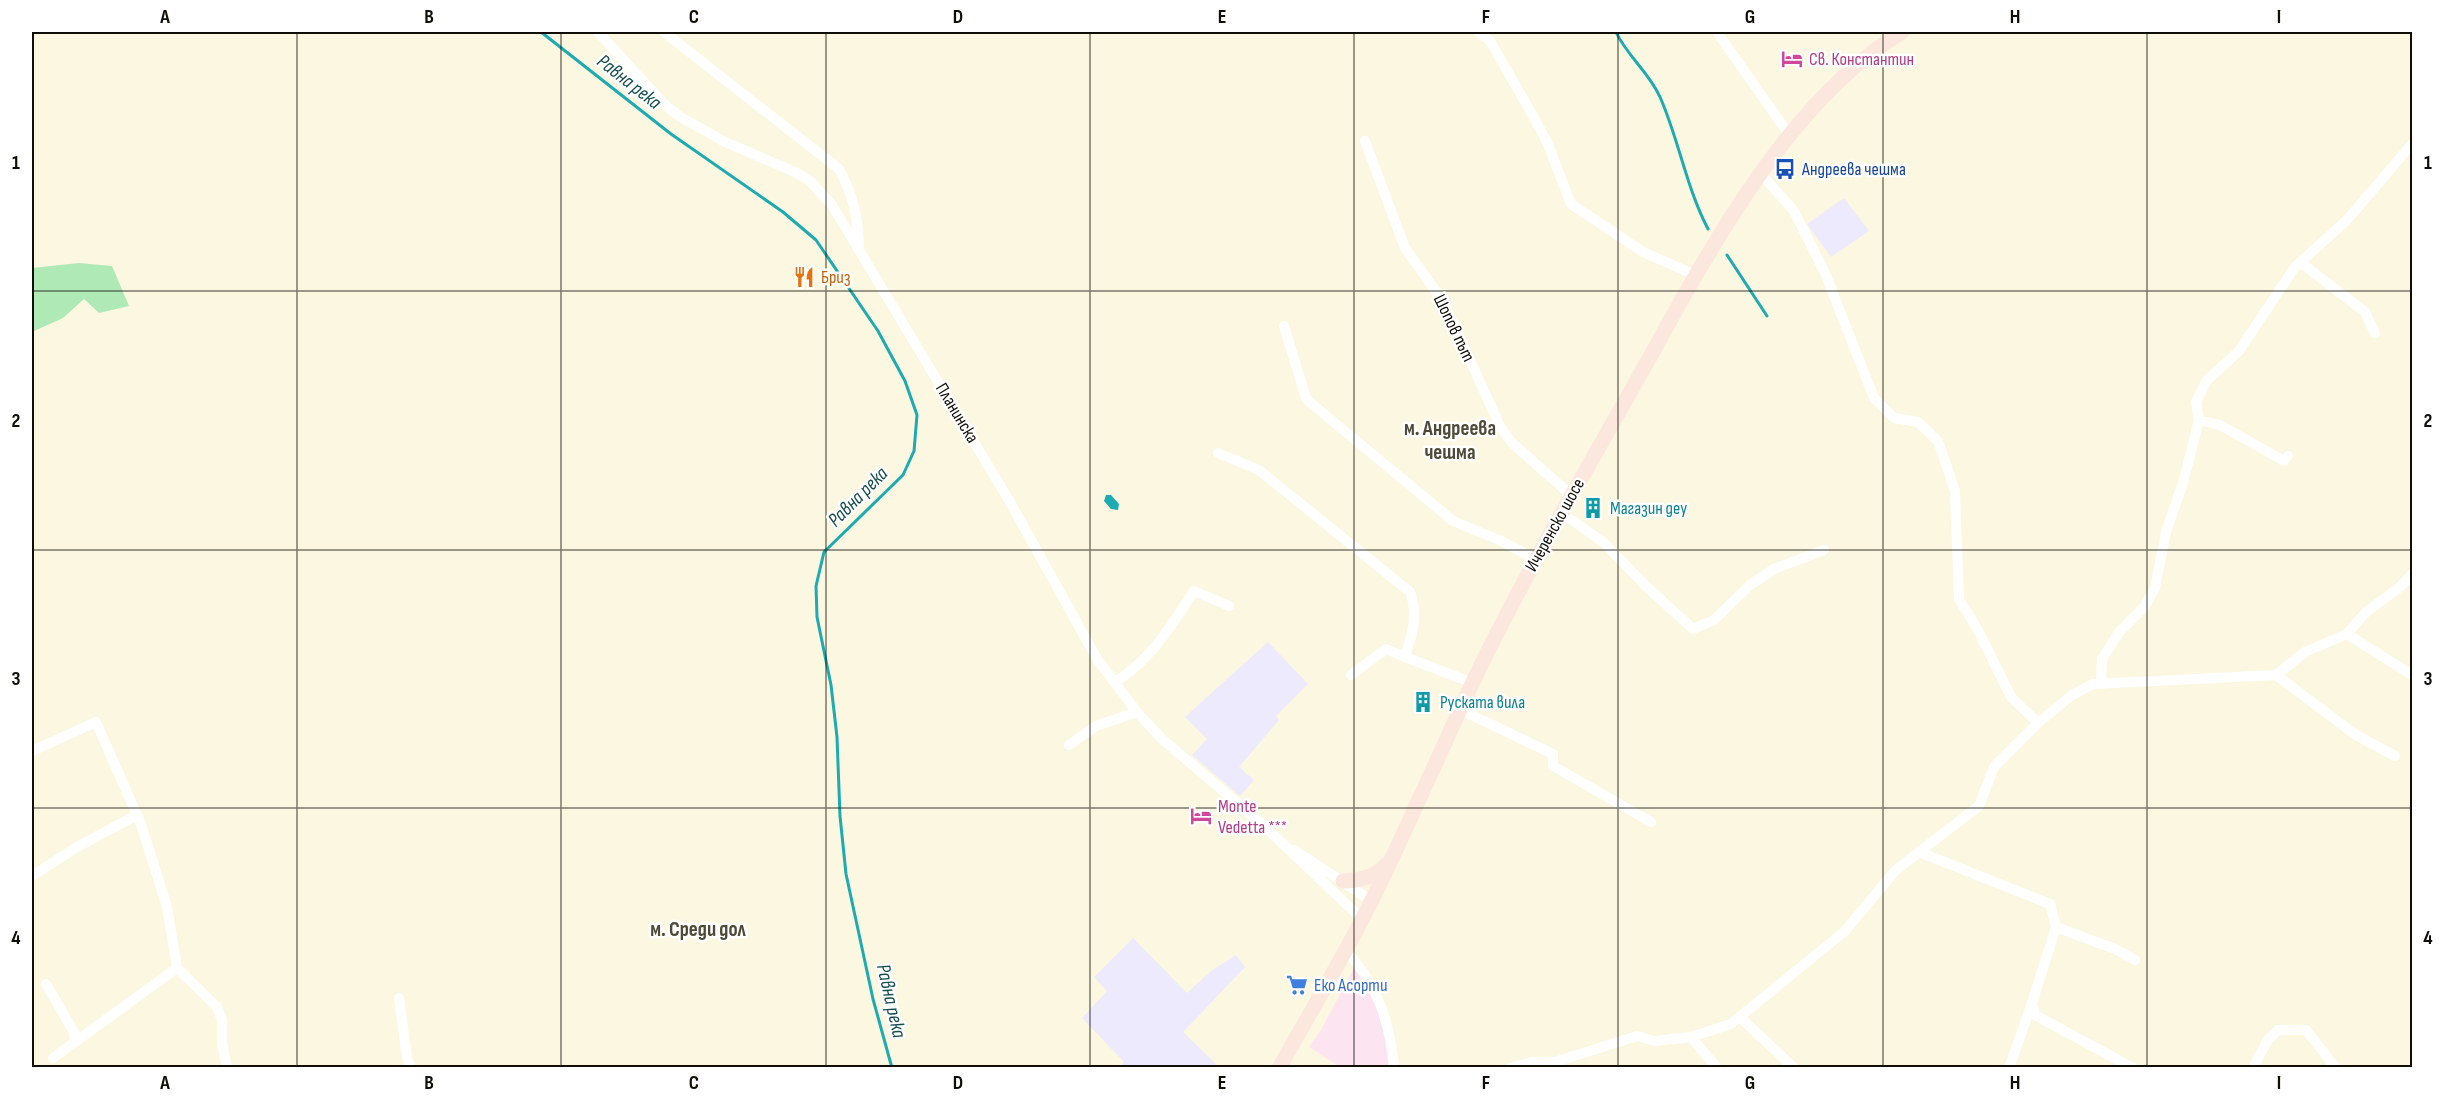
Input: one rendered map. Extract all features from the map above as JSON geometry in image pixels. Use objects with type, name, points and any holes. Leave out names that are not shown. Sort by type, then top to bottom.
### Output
[{"type":"street","name":"Планинска","points":[[598,32],[665,105],[679,116],[705,132],[810,181],[832,205],[1010,502],[1074,619],[1115,682],[1137,712],[1161,738],[1278,839]]},
{"type":"street","points":[[664,32],[839,169],[849,186],[858,221],[859,247]]},
{"type":"street","points":[[1478,32],[1490,41],[1533,116],[1547,142],[1571,204],[1643,252],[1695,275]]},
{"type":"street","points":[[1717,32],[1790,136]]},
{"type":"street","name":"Ичеренско шосе","points":[[1279,1068],[1372,901],[1473,683],[1536,559],[1695,275],[1761,174],[1790,136],[1825,96],[1881,44],[1902,32]]},
{"type":"street","name":"Шопов път","points":[[1365,141],[1405,248],[1443,301],[1500,426],[1511,442],[1572,496]]},
{"type":"street","points":[[2101,684],[2102,659],[2120,631],[2145,606],[2155,588],[2166,532],[2183,483],[2199,420],[2196,402],[2206,380],[2239,351],[2300,262],[2347,220],[2412,144]]},
{"type":"street","points":[[1761,174],[1794,211],[1825,273],[1874,398],[1894,418],[1918,422],[1938,441],[1955,491],[1959,599],[1979,632],[2011,697],[2038,723]]},
{"type":"street","points":[[2300,262],[2365,312],[2375,333]]},
{"type":"street","points":[[1284,326],[1306,398],[1312,404],[1452,521],[1499,540],[1536,559]]},
{"type":"street","points":[[2199,420],[2220,425],[2284,461],[2288,456]]},
{"type":"street","points":[[1218,453],[1259,470],[1410,592],[1416,606],[1415,622],[1405,657]]},
{"type":"street","points":[[1562,513],[1604,542],[1647,587],[1693,629],[1714,620],[1750,585],[1774,569],[1824,550]]},
{"type":"street","points":[[1510,1068],[1555,1062],[1637,1036],[1655,1041],[1691,1037],[1731,1024],[1845,931],[1894,871],[1979,806],[1994,767],[2038,723],[2072,695],[2093,684],[2276,675],[2305,652],[2347,634],[2366,612],[2400,587],[2412,574]]},
{"type":"street","points":[[1115,682],[1137,669],[1162,640],[1194,591],[1229,606]]},
{"type":"street","points":[[2347,634],[2412,675]]},
{"type":"street","points":[[1351,675],[1386,649],[1473,683]]},
{"type":"street","points":[[2276,675],[2356,735],[2395,756]]},
{"type":"street","points":[[1461,710],[1553,754],[1553,766],[1651,822]]},
{"type":"street","points":[[1069,745],[1096,726],[1137,712]]},
{"type":"street","points":[[32,751],[96,722],[136,815],[167,907],[177,968],[217,1007],[222,1020],[222,1043],[227,1068]]},
{"type":"street","points":[[32,876],[77,847],[136,815]]},
{"type":"street","points":[[1278,839],[1372,901]]},
{"type":"street","points":[[1278,839],[1311,874],[1362,919]]},
{"type":"street","points":[[1919,852],[2050,904],[2056,927],[2009,1068]]},
{"type":"street","points":[[1343,881],[1364,880],[1377,874],[1390,861]]},
{"type":"street","points":[[2056,927],[2115,949],[2135,960]]},
{"type":"street","points":[[1345,950],[1362,968],[1377,995],[1389,1026],[1394,1068]]},
{"type":"street","points":[[53,1058],[177,968]]},
{"type":"street","points":[[46,984],[74,1032],[75,1040]]},
{"type":"street","points":[[399,998],[407,1058],[411,1068]]},
{"type":"street","points":[[2031,1003],[2035,1015],[2133,1068]]},
{"type":"street","points":[[1740,1017],[1794,1068]]},
{"type":"street","points":[[2253,1068],[2266,1041],[2278,1030],[2306,1030],[2336,1068]]},
{"type":"street","points":[[1691,1037],[1717,1068]]},
{"type":"shaded area","points":[[1844,198],[1869,231],[1831,257],[1807,224]]},
{"type":"shaded area","points":[[1268,642],[1308,684],[1276,716],[1279,720],[1239,767],[1254,780],[1240,796],[1192,755],[1207,739],[1185,717]]},
{"type":"shaded area","points":[[1133,938],[1187,993],[1211,971],[1236,955],[1245,967],[1183,1032],[1219,1067],[1120,1067],[1124,1062],[1082,1018],[1107,991],[1094,977]]},
{"type":"shaded area","points":[[1355,966],[1378,1006],[1387,1042],[1388,1067],[1340,1067],[1309,1047],[1321,1030]]},
{"type":"green space","points":[[79,263],[112,266],[129,306],[99,313],[84,299],[63,318],[32,332],[32,268]]},
{"type":"water","points":[[1106,495],[1111,495],[1119,504],[1118,510],[1111,509],[1104,501]]},
{"type":"waterway","name":"Равна река","points":[[541,32],[671,134],[783,212],[816,240],[878,331],[905,381],[917,415],[914,451],[903,475],[824,552],[816,586],[817,617],[831,685],[837,737],[840,816],[846,874],[873,999],[892,1068]]},
{"type":"waterway","points":[[1616,32],[1660,97],[1694,197],[1708,229]]},
{"type":"waterway","points":[[1727,255],[1767,316]]},
{"type":"place","name":"Св. Константин","points":[[1792,59]]},
{"type":"place","name":"Андреева чешма","points":[[1785,169]]},
{"type":"place","name":"Бриз","points":[[804,277]]},
{"type":"place","name":"Магазин деу","points":[[1593,508]]},
{"type":"place","name":"Руската вила","points":[[1423,702]]},
{"type":"place","name":"Monte Vedetta ***","points":[[1201,816]]},
{"type":"place","name":"Еко Асорти","points":[[1297,985]]},
{"type":"district","name":"м. Андреева чешма","points":[[1450,440]]},
{"type":"district","name":"м. Среди дол","points":[[698,929]]}]
